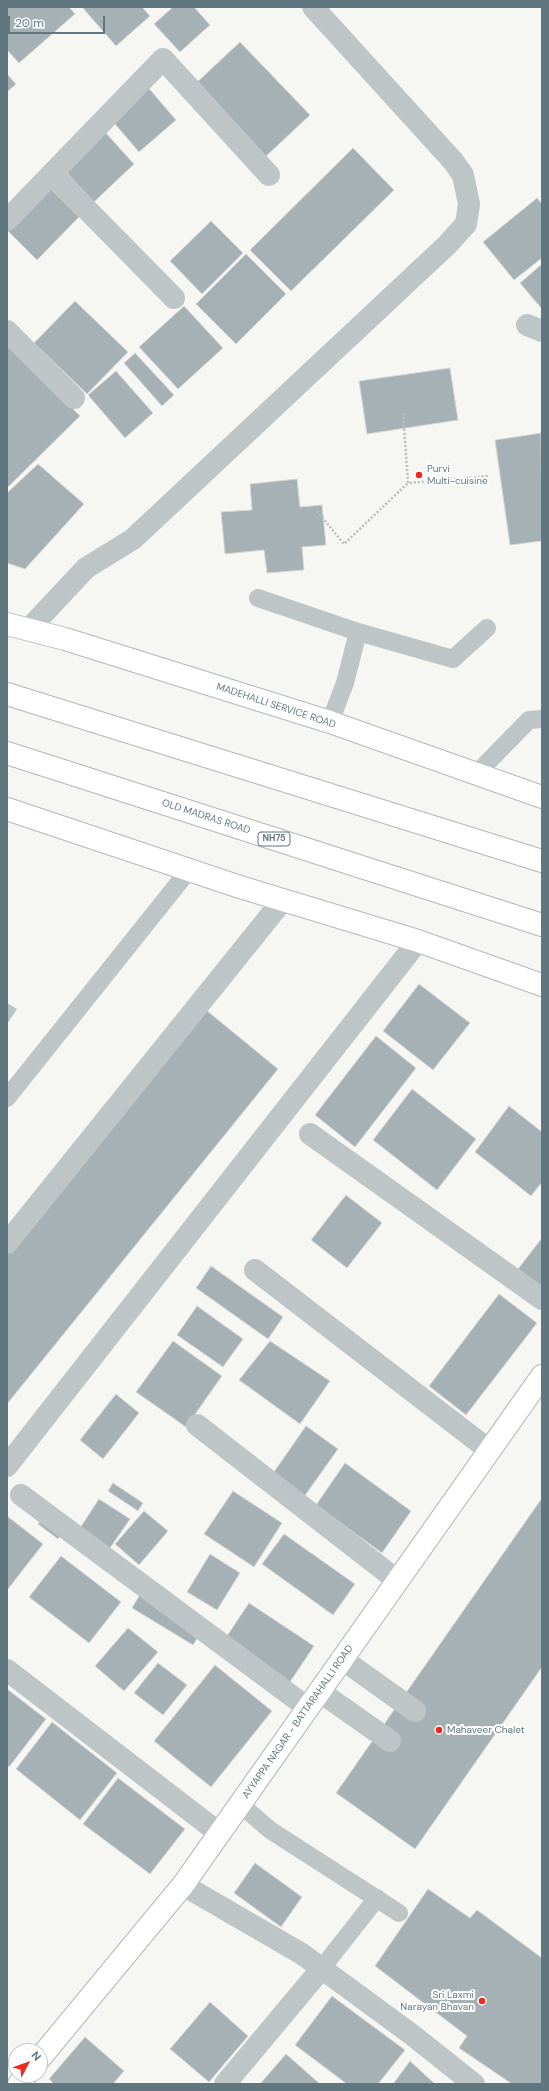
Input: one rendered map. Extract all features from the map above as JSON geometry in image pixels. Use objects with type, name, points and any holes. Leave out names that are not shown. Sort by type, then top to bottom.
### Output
[{"type":"main road","name":"MADEHALLI SERVICE ROAD","points":[[7,624],[65,639],[330,722],[542,797]]},
{"type":"main road","points":[[7,694],[542,861]]},
{"type":"main road","name":"OLD MADRAS ROAD","points":[[7,753],[542,925]]},
{"type":"main road","points":[[7,810],[283,900],[418,941],[542,985]]},
{"type":"main road","name":"AYYAPPA NAGAR - BATTARAHALLI ROAD","points":[[48,2048],[183,1885],[542,1376]]},
{"type":"street","points":[[28,630],[86,568],[133,539],[447,245],[466,224],[469,204],[463,175],[453,161],[313,7]]},
{"type":"street","points":[[7,220],[163,59],[269,175]]},
{"type":"street","points":[[52,174],[174,298]]},
{"type":"street","points":[[7,331],[74,398]]},
{"type":"street","points":[[7,1243],[283,900]]},
{"type":"street","points":[[7,1466],[418,941]]},
{"type":"street","points":[[310,1134],[542,1299]]},
{"type":"street","points":[[255,1270],[489,1450]]},
{"type":"street","points":[[197,1425],[398,1581]]},
{"type":"street","points":[[21,1494],[313,1700],[390,1741]]},
{"type":"street","points":[[342,1659],[415,1711]]},
{"type":"street","points":[[7,1670],[219,1833]]},
{"type":"street","points":[[183,1885],[302,1954],[411,2034],[474,2084]]},
{"type":"street","points":[[225,2084],[322,1968]]},
{"type":"lane","points":[[258,598],[358,632],[453,659],[487,628]]},
{"type":"lane","points":[[330,722],[345,683],[358,632]]},
{"type":"lane","points":[[476,774],[529,720],[542,719]]},
{"type":"lane","points":[[7,1098],[189,870]]},
{"type":"lane","points":[[240,1804],[270,1830],[399,1913]]},
{"type":"lane","points":[[322,1968],[377,1898]]},
{"type":"path","points":[[403,413],[408,483]]},
{"type":"path","points":[[316,511],[344,544],[408,483],[488,476]]},
{"type":"shaded area","points":[[7,1003],[17,1009],[7,1024]]},
{"type":"building","points":[[7,7],[69,7],[75,14],[19,63],[7,50]]},
{"type":"building","points":[[82,7],[142,7],[150,16],[116,46]]},
{"type":"building","points":[[173,7],[194,7],[210,25],[180,52],[154,24]]},
{"type":"building","points":[[240,42],[310,115],[262,160],[193,86]]},
{"type":"building","points":[[7,74],[16,84],[7,92]]},
{"type":"building","points":[[146,85],[176,120],[139,152],[109,117]]},
{"type":"building","points":[[105,132],[134,164],[94,202],[64,170]]},
{"type":"building","points":[[353,148],[394,190],[291,291],[250,250]]},
{"type":"building","points":[[48,186],[79,217],[37,260],[7,230]]},
{"type":"building","points":[[537,198],[542,204],[542,258],[514,280],[483,242]]},
{"type":"building","points":[[211,221],[243,253],[202,294],[170,261]]},
{"type":"building","points":[[246,254],[286,294],[236,344],[196,304]]},
{"type":"building","points":[[542,264],[542,309],[520,283]]},
{"type":"building","points":[[75,301],[128,352],[87,394],[34,343]]},
{"type":"building","points":[[184,306],[223,348],[178,389],[139,347]]},
{"type":"building","points":[[7,341],[80,416],[7,488]]},
{"type":"building","points":[[135,353],[174,395],[162,406],[124,363]]},
{"type":"building","points":[[450,368],[458,420],[367,434],[359,381]]},
{"type":"building","points":[[116,371],[153,413],[125,438],[88,395]]},
{"type":"building","points":[[541,433],[542,541],[510,545],[495,440]]},
{"type":"building","points":[[38,464],[84,504],[25,569],[7,563],[7,493]]},
{"type":"building","points":[[297,479],[300,507],[322,505],[326,545],[302,547],[304,570],[267,573],[264,550],[225,554],[221,512],[252,510],[250,484]]},
{"type":"building","points":[[419,984],[470,1023],[433,1070],[383,1031]]},
{"type":"building","points":[[206,1010],[278,1069],[7,1404],[7,1255]]},
{"type":"building","points":[[376,1036],[416,1068],[355,1147],[315,1115]]},
{"type":"building","points":[[412,1089],[476,1139],[437,1190],[373,1140]]},
{"type":"building","points":[[509,1106],[542,1132],[542,1182],[531,1196],[475,1152]]},
{"type":"building","points":[[346,1195],[382,1223],[347,1268],[311,1240]]},
{"type":"building","points":[[542,1238],[542,1288],[518,1269]]},
{"type":"building","points":[[211,1266],[283,1317],[268,1339],[196,1288]]},
{"type":"building","points":[[499,1294],[537,1323],[466,1415],[429,1386]]},
{"type":"building","points":[[197,1306],[243,1339],[223,1367],[177,1335]]},
{"type":"building","points":[[173,1341],[222,1376],[186,1427],[136,1392]]},
{"type":"building","points":[[270,1341],[330,1381],[300,1424],[239,1380]]},
{"type":"building","points":[[116,1394],[139,1413],[103,1459],[80,1440]]},
{"type":"building","points":[[306,1426],[338,1449],[301,1501],[269,1479]]},
{"type":"building","points":[[345,1463],[411,1511],[382,1553],[316,1505]]},
{"type":"building","points":[[113,1483],[143,1503],[138,1511],[108,1491]]},
{"type":"building","points":[[233,1491],[282,1523],[254,1567],[204,1534]]},
{"type":"building","name":"Mahaveer Chalet","points":[[542,1498],[542,1667],[415,1849],[336,1793]]},
{"type":"building","points":[[99,1499],[130,1519],[110,1548],[80,1528]]},
{"type":"building","points":[[144,1511],[168,1531],[139,1565],[115,1544]]},
{"type":"building","points":[[46,1514],[66,1528],[58,1539],[38,1524]]},
{"type":"building","points":[[7,1516],[43,1544],[8,1589],[7,1588]]},
{"type":"building","points":[[284,1534],[355,1584],[333,1615],[262,1564]]},
{"type":"building","points":[[210,1554],[240,1573],[217,1610],[187,1592]]},
{"type":"building","points":[[61,1556],[121,1602],[89,1643],[29,1597]]},
{"type":"building","points":[[142,1591],[204,1627],[193,1645],[132,1608]]},
{"type":"building","points":[[249,1603],[314,1646],[282,1694],[217,1651]]},
{"type":"building","points":[[128,1628],[158,1652],[124,1691],[95,1666]]},
{"type":"building","points":[[158,1663],[187,1685],[163,1715],[134,1693]]},
{"type":"building","points":[[215,1665],[272,1711],[211,1787],[154,1741]]},
{"type":"building","points":[[7,1689],[46,1719],[9,1767],[7,1765]]},
{"type":"building","points":[[52,1722],[117,1773],[80,1820],[16,1769]]},
{"type":"building","points":[[118,1778],[185,1829],[150,1874],[83,1824]]},
{"type":"building","points":[[255,1863],[302,1897],[281,1927],[234,1893]]},
{"type":"building","name":"Sri Laxmi Narayan Bhavan","points":[[428,1889],[470,1918],[477,1910],[542,1958],[542,2084],[512,2084],[459,2048],[467,2036],[375,1966]]},
{"type":"building","points":[[332,1996],[405,2050],[378,2084],[347,2084],[295,2045]]},
{"type":"building","points":[[210,2002],[248,2036],[209,2082],[170,2049]]},
{"type":"building","points":[[85,2037],[124,2071],[113,2084],[54,2084],[49,2079]]},
{"type":"building","points":[[286,2054],[320,2084],[260,2084]]},
{"type":"building","points":[[410,2061],[435,2084],[393,2084]]},
{"type":"place","name":"Purvi Multi-cuisine","points":[[419,475]]},
{"type":"place","name":"Mahaveer Chalet","points":[[439,1730]]},
{"type":"place","name":"Sri Laxmi Narayan Bhavan","points":[[482,2001]]}]
